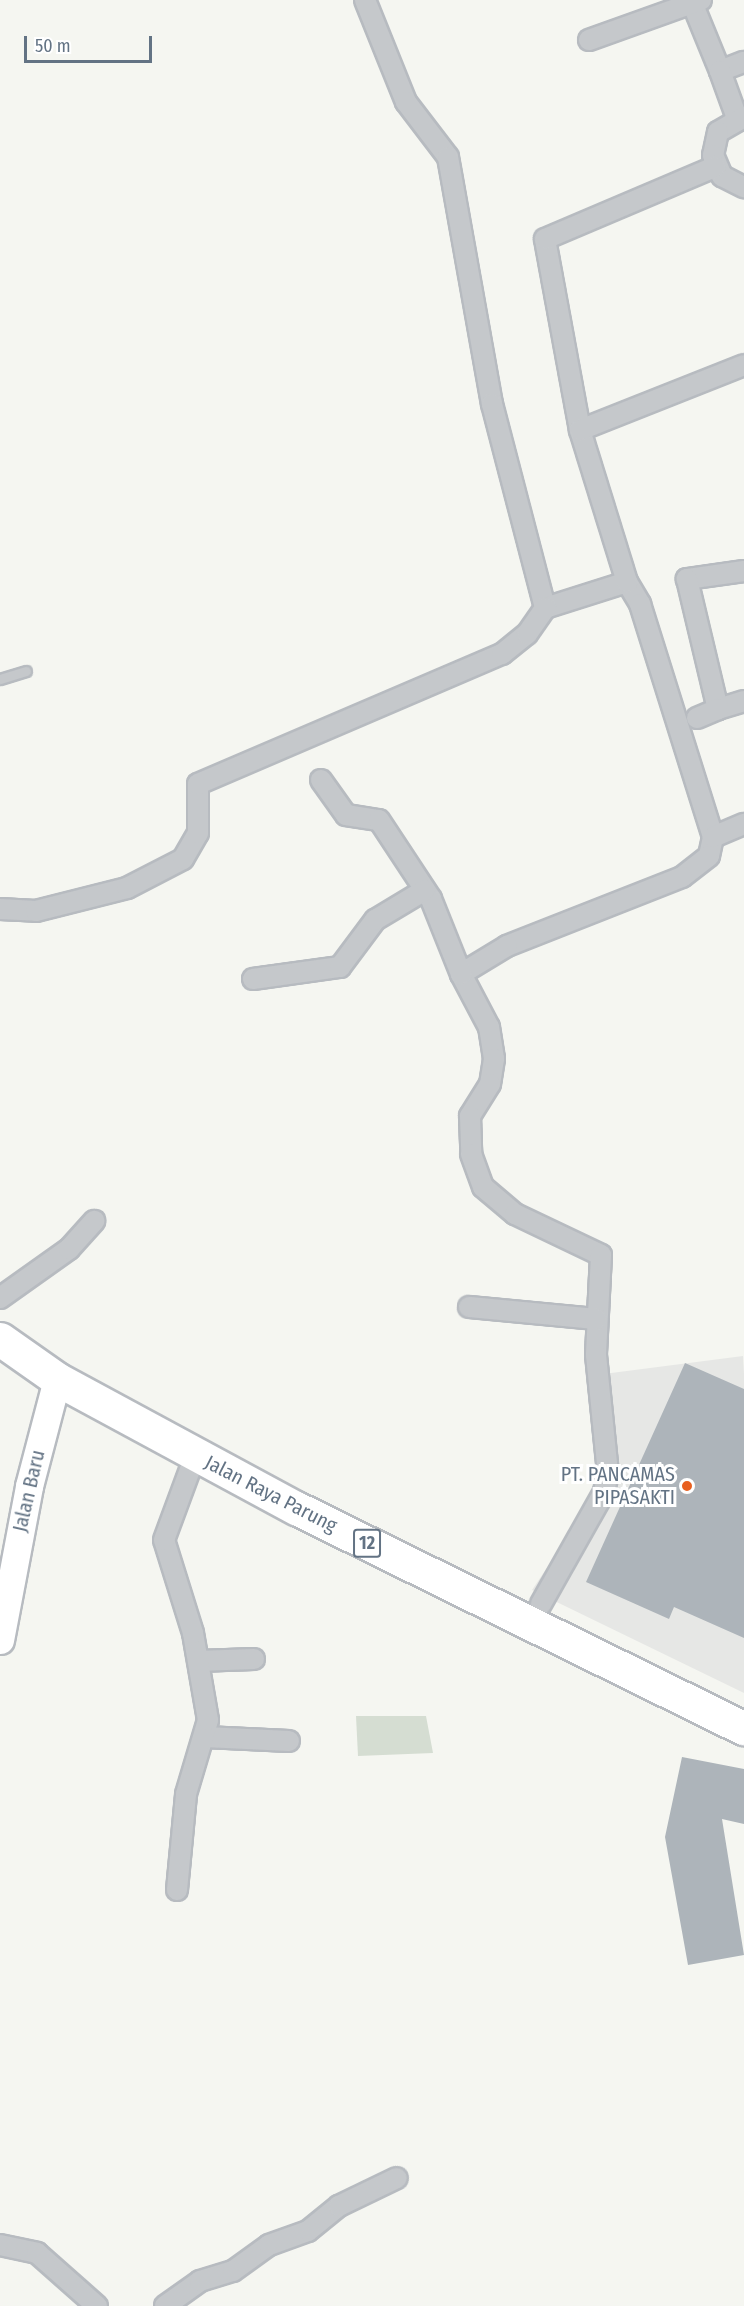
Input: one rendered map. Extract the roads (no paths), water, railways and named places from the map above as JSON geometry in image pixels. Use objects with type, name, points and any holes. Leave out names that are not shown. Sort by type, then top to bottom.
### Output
[{"type":"highway","name":"Jalan Raya Parung","points":[[0,1322],[63,1365],[201,1439],[744,1705]]},
{"type":"highway","name":"Jalan Raya Parung","points":[[0,1339],[57,1379],[195,1456],[744,1728]]},
{"type":"main road","name":"Jalan Baru","points":[[0,1640],[4,1586],[57,1379]]},
{"type":"street","points":[[365,0],[406,102],[448,158],[492,404],[545,608]]},
{"type":"street","points":[[589,40],[695,1],[740,118],[713,143],[716,167],[731,183],[744,187]]},
{"type":"street","points":[[720,71],[744,62]]},
{"type":"street","points":[[461,974],[507,946],[682,877],[709,856],[713,837],[640,604],[627,582],[580,430],[545,239],[716,167]]},
{"type":"street","points":[[580,430],[744,365]]},
{"type":"street","points":[[718,709],[687,579],[744,572]]},
{"type":"street","points":[[0,909],[36,910],[127,888],[183,859],[198,833],[198,784],[502,654],[527,634],[545,608],[627,582]]},
{"type":"street","points":[[697,718],[744,701]]},
{"type":"street","points":[[321,780],[346,815],[379,820],[425,890],[461,974],[489,1027],[494,1059],[490,1084],[470,1116],[471,1154],[483,1187],[515,1214],[601,1255],[596,1319],[608,1474],[604,1492],[541,1604]]},
{"type":"street","points":[[713,837],[744,824]]},
{"type":"street","points":[[253,979],[340,967],[375,920],[425,890]]},
{"type":"street","points":[[0,1298],[69,1249],[94,1221]]},
{"type":"street","points":[[469,1307],[596,1319]]},
{"type":"street","points":[[177,1890],[186,1794],[205,1737],[208,1720],[198,1661],[164,1540],[195,1456]]},
{"type":"street","points":[[198,1661],[254,1659]]},
{"type":"street","points":[[205,1737],[289,1741]]},
{"type":"street","points":[[165,2306],[200,2281],[233,2271],[269,2245],[308,2231],[339,2206],[397,2178]]},
{"type":"street","points":[[0,2246],[37,2253],[97,2306]]},
{"type":"lane","points":[[0,679],[26,670]]},
{"type":"place","name":"PT. PANCAMAS PIPASAKTI","points":[[687,1486]]}]
